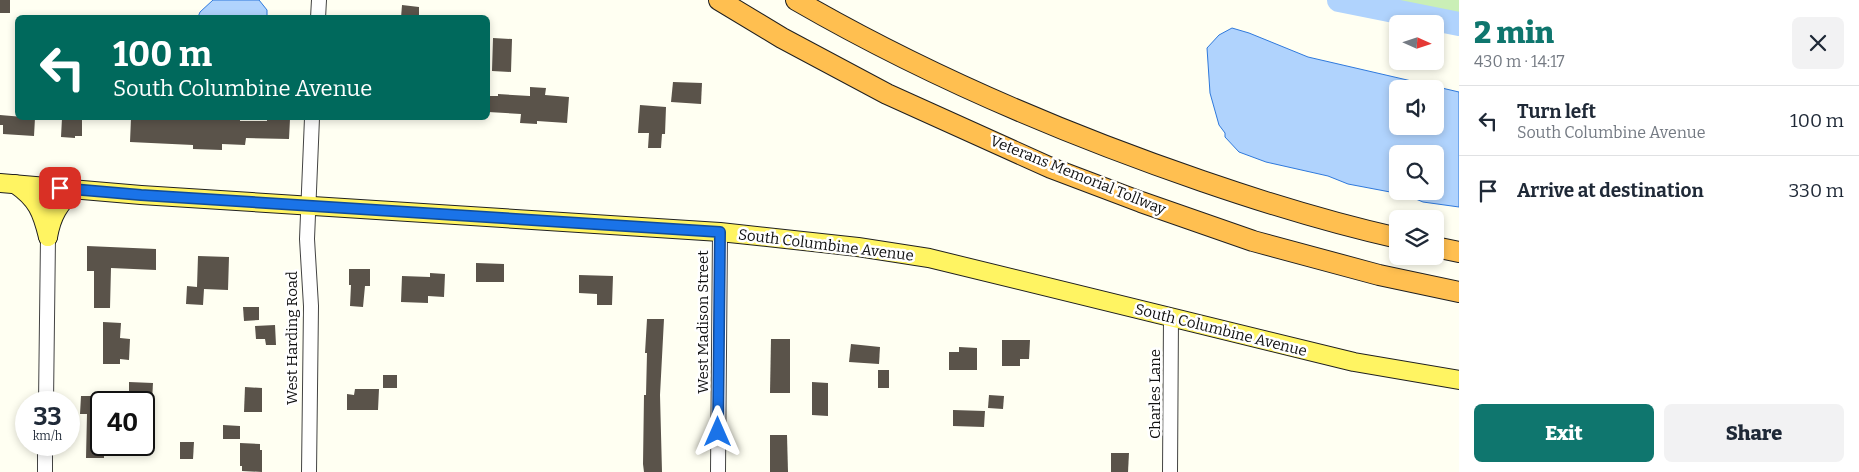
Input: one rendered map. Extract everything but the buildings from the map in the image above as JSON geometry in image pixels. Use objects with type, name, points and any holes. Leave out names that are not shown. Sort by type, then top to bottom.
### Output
[{"type":"highway","name":"Veterans Memorial Tollway","points":[[719,0],[782,38],[887,94],[1051,168],[1253,241],[1380,275],[1459,292]]},
{"type":"highway","points":[[796,0],[904,58],[1063,131],[1157,166],[1268,203],[1389,236]]},
{"type":"highway","points":[[1444,249],[1459,252]]},
{"type":"main road","name":"South Columbine Avenue","points":[[8,184],[141,195],[308,204],[720,232],[858,247],[929,258],[1354,362],[1459,380]]},
{"type":"main road","points":[[8,184],[27,192],[38,205],[48,237]]},
{"type":"main road","points":[[48,237],[51,220],[58,206],[74,189]]},
{"type":"street","points":[[318,0],[318,15]]},
{"type":"street","name":"West Harding Road","points":[[309,472],[311,306],[306,239],[312,120]]},
{"type":"street","name":"West Madison Street","points":[[718,472],[720,232]]},
{"type":"street","points":[[46,391],[48,237]]},
{"type":"street","name":"Charles Lane","points":[[1170,472],[1171,317]]},
{"type":"street","points":[[45,456],[45,472]]},
{"type":"green space","points":[[1365,0],[1459,0],[1459,14],[1411,10]]},
{"type":"water","points":[[213,0],[259,0],[267,10],[267,15],[199,15]]},
{"type":"water","points":[[1232,28],[1308,57],[1407,80],[1389,80],[1389,135],[1444,135],[1444,89],[1459,92],[1459,207],[1418,200],[1444,200],[1444,145],[1389,145],[1389,192],[1348,184],[1328,176],[1266,162],[1239,152],[1225,137],[1225,133],[1219,125],[1210,93],[1207,48],[1219,35]]},
{"type":"waterway","points":[[1339,0],[1459,24]]},
{"type":"route","points":[[60,188],[141,195],[308,204],[720,232],[718,432]]}]
